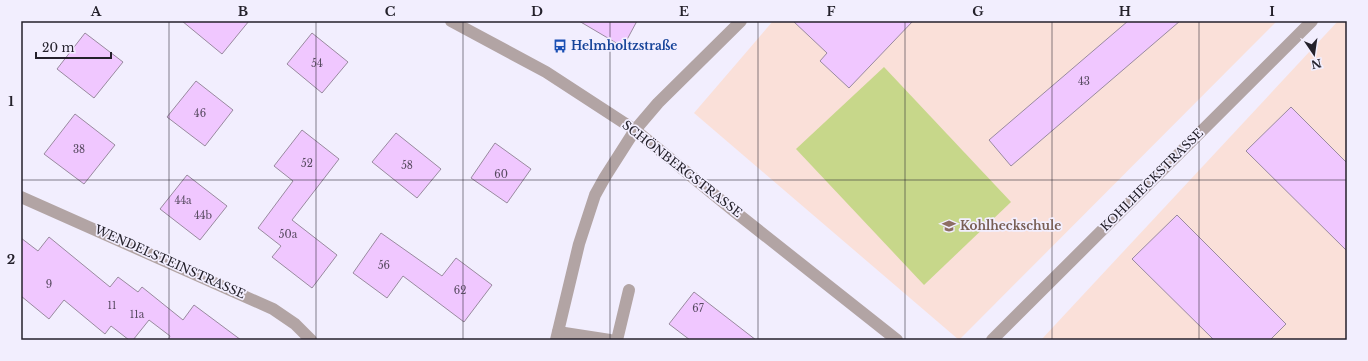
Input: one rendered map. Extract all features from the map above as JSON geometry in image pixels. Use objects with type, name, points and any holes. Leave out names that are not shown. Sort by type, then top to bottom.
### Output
[{"type":"street","name":"SCHÖNBERGSTRASSE","points":[[451,21],[546,72],[635,130],[734,211],[898,340]]},
{"type":"street","points":[[610,340],[557,336],[579,244],[595,195],[635,130],[658,103],[741,21]]},
{"type":"street","name":"KOHLHECKSTRASSE","points":[[992,340],[1312,21]]},
{"type":"street","name":"WENDELSTEINSTRASSE","points":[[21,197],[273,309],[295,324],[311,340]]},
{"type":"street","points":[[617,340],[629,290]]},
{"type":"shaded area","name":"Kohlheckschule","points":[[773,21],[1277,21],[959,340],[694,113]]},
{"type":"shaded area","points":[[1338,21],[1347,21],[1347,340],[1041,340]]},
{"type":"green space","points":[[884,67],[1011,202],[924,285],[796,149]]},
{"type":"building","points":[[182,21],[249,21],[222,54]]},
{"type":"building","points":[[579,21],[637,21],[623,47]]},
{"type":"building","points":[[793,21],[913,21],[849,88],[820,61],[827,53]]},
{"type":"building","points":[[1128,21],[1180,21],[1011,166],[989,140]]},
{"type":"building","points":[[85,33],[123,62],[94,98],[57,69]]},
{"type":"building","points":[[312,33],[348,62],[322,93],[287,64]]},
{"type":"building","points":[[196,81],[233,110],[205,146],[167,117]]},
{"type":"building","points":[[1291,107],[1347,163],[1347,251],[1246,151]]},
{"type":"building","points":[[75,114],[115,145],[84,184],[44,154]]},
{"type":"building","points":[[302,130],[339,159],[292,220],[337,255],[312,288],[272,257],[281,246],[258,228],[293,181],[274,166]]},
{"type":"building","points":[[396,133],[441,169],[417,198],[372,162]]},
{"type":"building","points":[[495,143],[531,169],[507,203],[471,178]]},
{"type":"building","points":[[187,175],[227,206],[200,240],[160,209]]},
{"type":"building","points":[[1177,215],[1286,324],[1270,340],[1214,340],[1132,259]]},
{"type":"building","points":[[381,233],[442,276],[456,258],[492,285],[464,322],[403,276],[387,298],[353,273]]},
{"type":"building","points":[[49,237],[110,287],[118,277],[138,292],[142,287],[183,320],[194,305],[241,340],[168,340],[170,336],[149,320],[133,340],[129,340],[111,326],[105,334],[64,300],[49,319],[21,296],[21,238],[38,251]]},
{"type":"building","points":[[694,292],[756,340],[690,340],[669,324]]},
{"type":"place","name":"Helmholtzstraße","points":[[560,46]]},
{"type":"place","name":"Kohlheckschule","points":[[949,226]]}]
